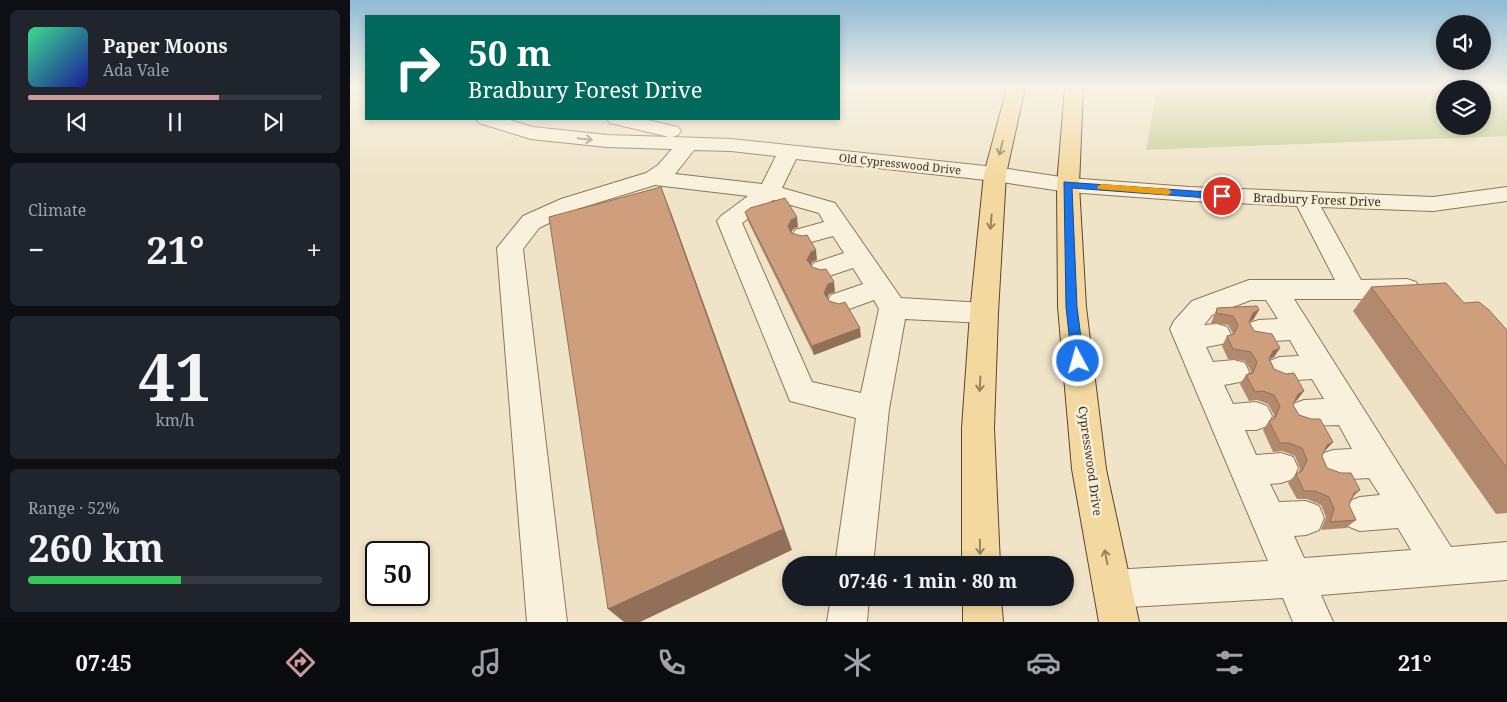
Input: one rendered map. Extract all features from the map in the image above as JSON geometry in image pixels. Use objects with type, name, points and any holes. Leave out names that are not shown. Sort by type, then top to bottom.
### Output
[{"type":"main road","points":[[981,556],[978,428],[984,313],[995,174],[1009,117]]},
{"type":"main road","name":"Cypresswood Drive","points":[[1071,117],[1068,184],[1072,307],[1088,460],[1116,606]]},
{"type":"main road","points":[[982,606],[983,622]]},
{"type":"street","name":"Old Cypresswood Drive","points":[[489,120],[532,133],[607,141],[731,145],[995,174],[1068,184]]},
{"type":"street","name":"Old Cypresswood Drive","points":[[621,120],[731,145]]},
{"type":"street","points":[[548,622],[510,248],[531,222],[569,204],[654,178],[666,170],[688,144]]},
{"type":"street","points":[[790,152],[769,192],[729,221],[752,251],[784,321],[801,392],[873,409]]},
{"type":"street","points":[[654,178],[769,192],[826,208],[887,298],[855,556]]},
{"type":"street","name":"Bradbury Forest Drive","points":[[1068,184],[1190,194],[1433,204],[1507,194]]},
{"type":"street","points":[[1306,200],[1353,290]]},
{"type":"street","points":[[804,236],[838,226]]},
{"type":"street","points":[[823,269],[859,257]]},
{"type":"street","points":[[1313,622],[1184,329],[1202,308],[1249,290],[1419,289],[1436,296]]},
{"type":"street","points":[[1274,290],[1442,567]]},
{"type":"street","points":[[841,302],[887,298],[984,313]]},
{"type":"street","points":[[1259,331],[1297,328]]},
{"type":"street","points":[[1188,337],[1216,335]]},
{"type":"street","points":[[1280,369],[1320,366]]},
{"type":"street","points":[[1205,375],[1234,372]]},
{"type":"street","points":[[1304,413],[1348,411]]},
{"type":"street","points":[[1223,418],[1256,416]]},
{"type":"street","points":[[1333,465],[1379,462]]},
{"type":"street","points":[[1247,472],[1281,468]]},
{"type":"street","points":[[1360,514],[1408,510]]},
{"type":"street","points":[[1268,520],[1306,518]]},
{"type":"street","points":[[1116,606],[1294,578],[1507,561]]},
{"type":"street","points":[[848,622],[849,606]]},
{"type":"green space","points":[[1152,117],[1436,117],[1436,135],[1491,135],[1491,117],[1507,117],[1507,136],[1146,150]]},
{"type":"building","points":[[661,187],[783,529],[608,609],[549,217]]},
{"type":"building","points":[[785,198],[797,217],[791,220],[788,226],[791,233],[802,236],[807,235],[816,250],[811,252],[807,260],[812,267],[821,270],[826,269],[834,282],[828,284],[824,293],[829,301],[839,304],[845,302],[860,328],[812,346],[745,212],[750,208]]},
{"type":"building","points":[[1446,283],[1464,303],[1479,302],[1507,330],[1507,468],[1371,287]]},
{"type":"building","points":[[1257,306],[1259,310],[1253,313],[1249,322],[1254,331],[1272,334],[1280,348],[1273,351],[1269,359],[1274,369],[1286,374],[1294,373],[1304,391],[1298,394],[1293,405],[1299,415],[1311,419],[1320,419],[1333,442],[1327,445],[1322,456],[1327,468],[1341,473],[1351,473],[1360,490],[1354,493],[1349,505],[1356,520],[1330,522],[1334,509],[1329,497],[1315,491],[1304,491],[1296,474],[1302,471],[1307,460],[1302,448],[1289,443],[1280,443],[1269,421],[1275,418],[1280,406],[1274,395],[1263,391],[1255,392],[1246,375],[1253,373],[1257,362],[1251,352],[1233,349],[1227,336],[1234,334],[1238,325],[1233,316],[1216,313],[1217,308]]},
{"type":"slow traffic","points":[[1101,187],[1168,192]]},
{"type":"route","points":[[1078,361],[1072,307],[1068,184],[1222,196]]}]
